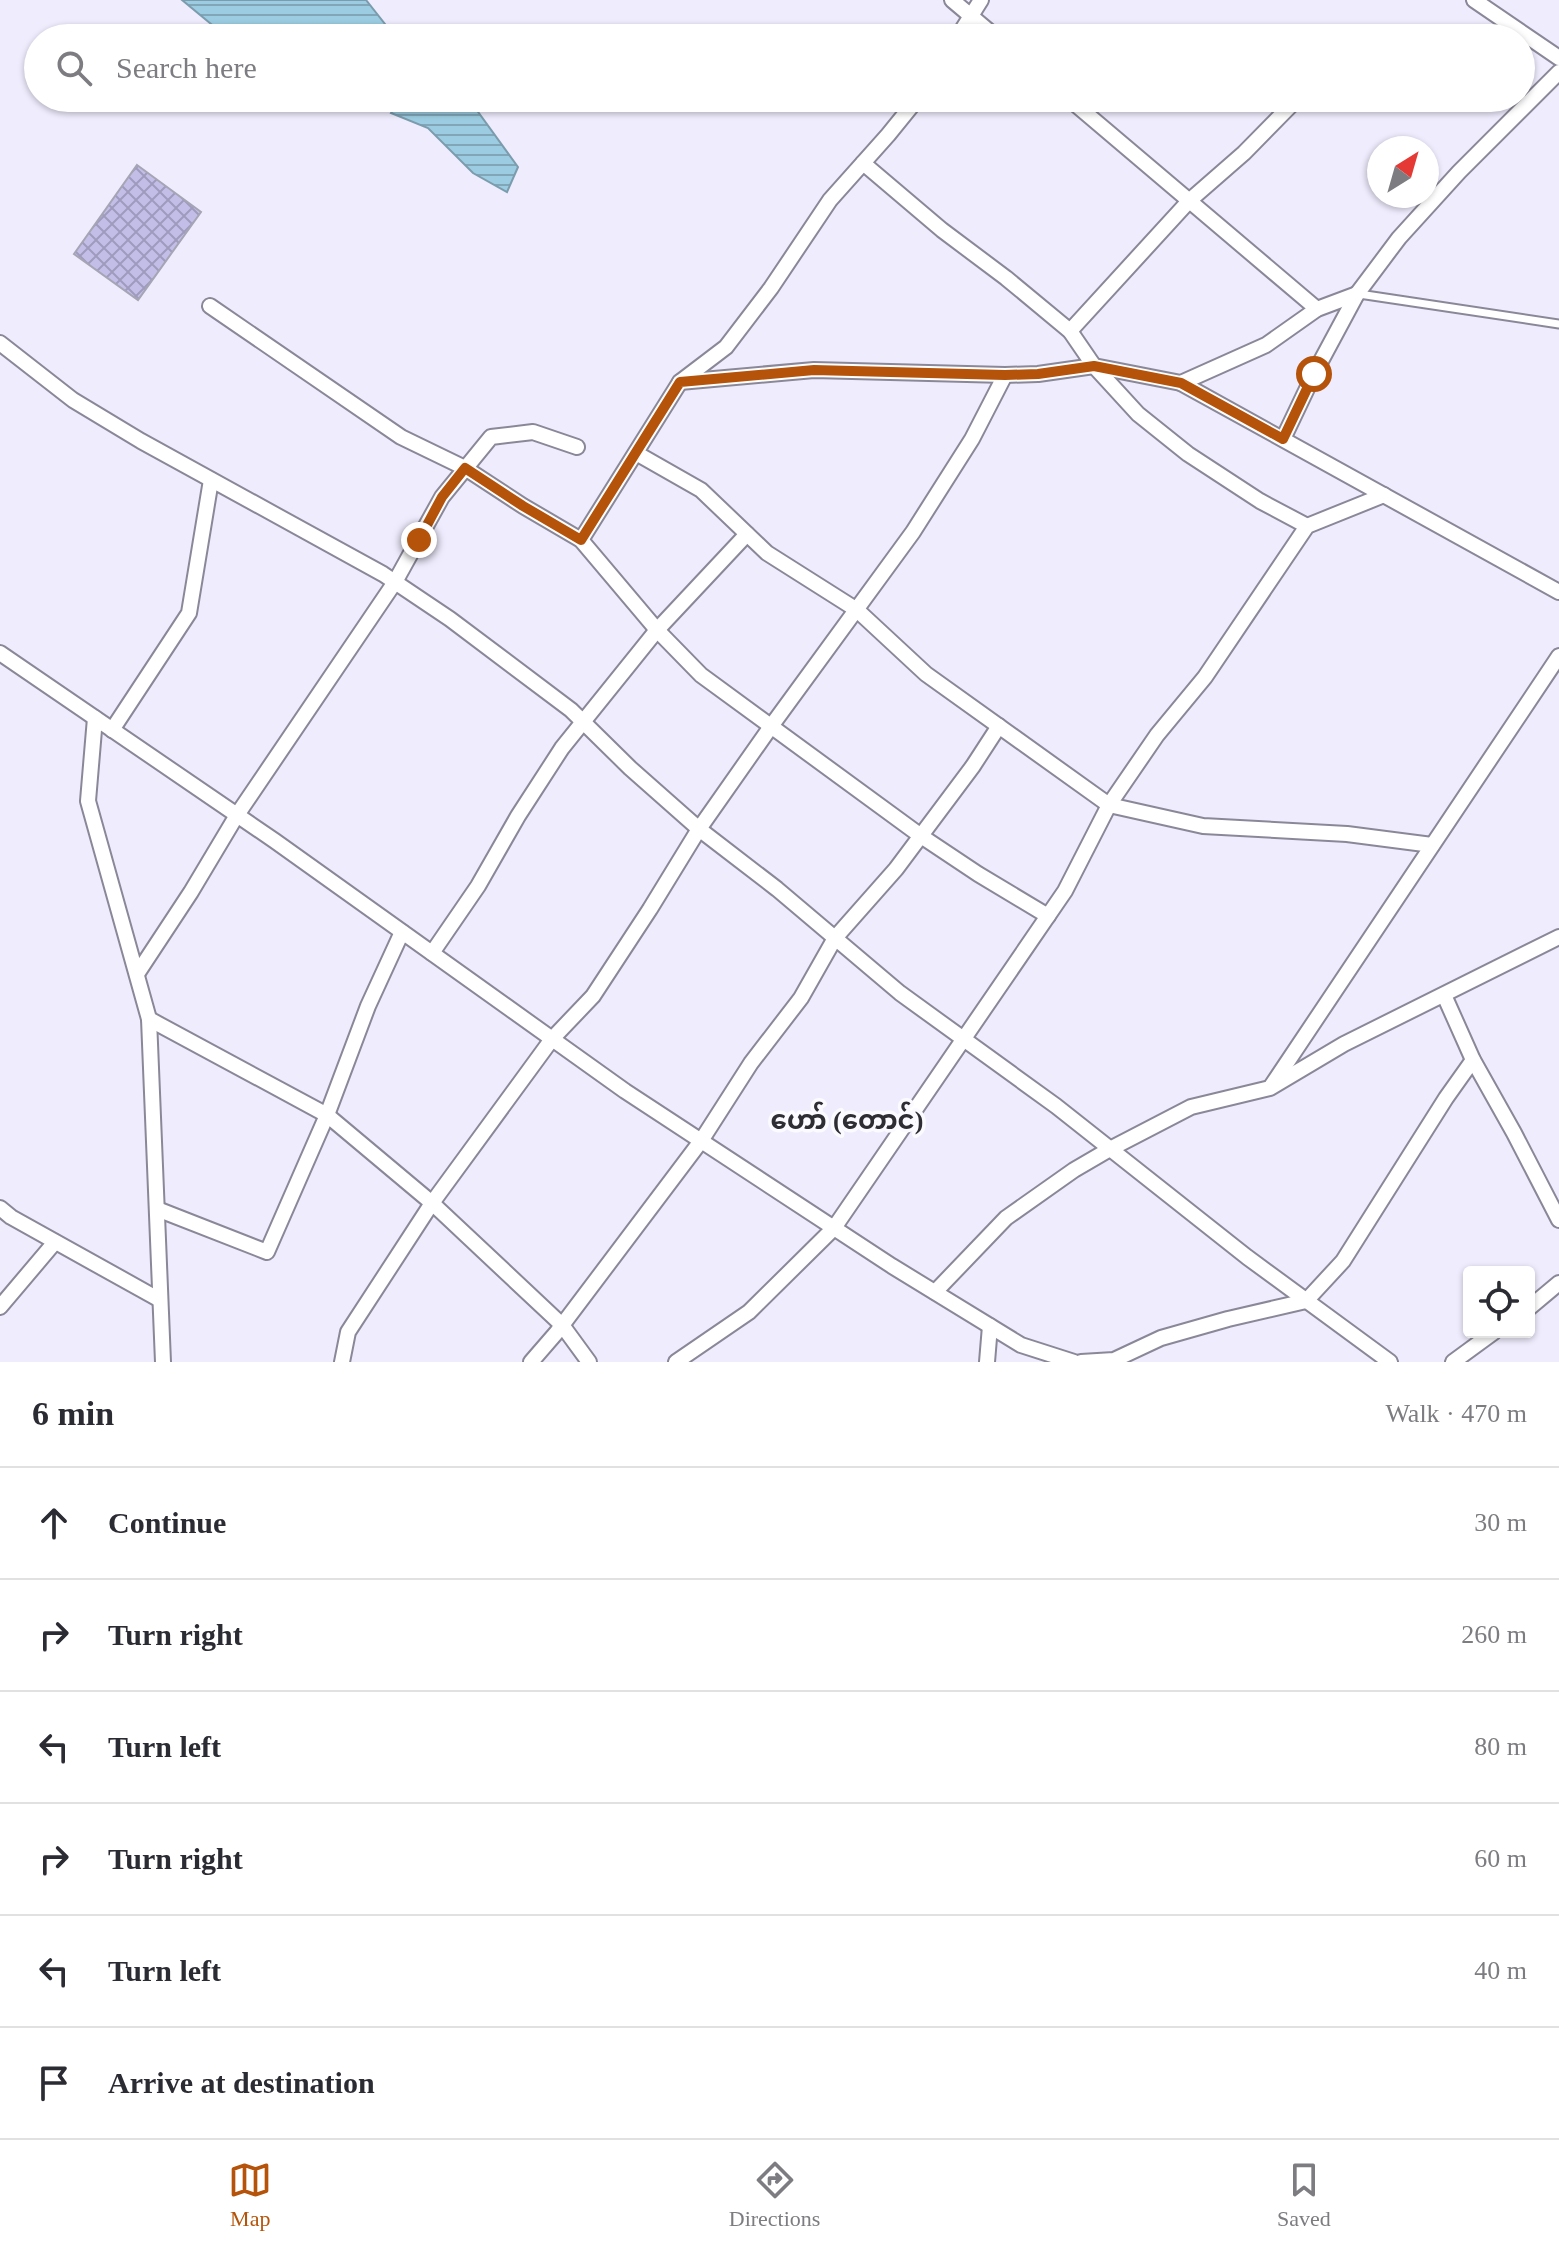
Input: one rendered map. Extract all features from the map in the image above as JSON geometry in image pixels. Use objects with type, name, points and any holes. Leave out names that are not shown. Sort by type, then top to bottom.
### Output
[{"type":"street","points":[[952,0],[980,24]]},
{"type":"street","points":[[965,24],[981,0]]},
{"type":"street","points":[[1474,0],[1509,24]]},
{"type":"street","points":[[1535,42],[1559,58]]},
{"type":"street","points":[[1535,96],[1559,72]]},
{"type":"street","points":[[581,540],[680,382],[726,347],[771,288],[830,200],[906,112]]},
{"type":"street","points":[[1084,112],[1317,309]]},
{"type":"street","points":[[1070,331],[1189,201],[1244,153],[1284,112]]},
{"type":"street","points":[[1283,439],[1357,294],[1399,238],[1519,112]]},
{"type":"street","points":[[863,163],[1070,331],[1094,366],[1138,414],[1188,454],[1260,501],[1307,526]]},
{"type":"street","points":[[1181,383],[1266,345],[1317,309],[1357,294]]},
{"type":"street","points":[[210,306],[401,437],[465,468],[581,540],[657,630],[701,675],[921,836],[1048,916]]},
{"type":"street","points":[[0,343],[73,400],[395,582],[462,627],[571,710],[699,829],[777,889],[900,993],[1056,1106],[1306,1301],[1390,1362]]},
{"type":"street","points":[[680,382],[814,370],[1005,375],[1094,366],[1181,383],[1559,592]]},
{"type":"street","points":[[342,1362],[348,1332],[432,1203],[552,1039],[593,996],[699,829],[913,532],[972,439],[1005,375]]},
{"type":"street","points":[[137,974],[237,815],[395,582],[442,497],[465,468],[491,437],[533,432],[577,447]]},
{"type":"street","points":[[636,453],[701,490],[767,553],[857,610],[926,674],[1109,805],[1203,826],[1347,834],[1432,845]]},
{"type":"street","points":[[112,730],[189,613],[211,480]]},
{"type":"street","points":[[676,1362],[749,1312],[834,1228],[1065,891],[1109,805],[1157,735],[1205,677],[1307,526],[1384,495]]},
{"type":"street","points":[[432,953],[582,721],[657,630],[747,534]]},
{"type":"street","points":[[0,653],[237,815],[625,1091],[834,1228],[1021,1345],[1074,1362]]},
{"type":"street","points":[[1270,1088],[1559,656]]},
{"type":"street","points":[[95,718],[88,801],[149,1019],[163,1362]]},
{"type":"street","points":[[531,1362],[701,1141],[751,1063],[801,998],[835,938],[896,869],[999,726]]},
{"type":"street","points":[[157,1209],[267,1252],[327,1115],[368,1006],[402,932]]},
{"type":"street","points":[[935,1292],[1006,1218],[1074,1170],[1110,1149],[1191,1107],[1270,1088],[1344,1044],[1559,937]]},
{"type":"street","points":[[1444,995],[1473,1060],[1559,1220]]},
{"type":"street","points":[[149,1019],[327,1115],[432,1203],[562,1325],[589,1362]]},
{"type":"street","points":[[1081,1362],[1114,1360],[1161,1338],[1306,1301],[1343,1261],[1473,1060]]},
{"type":"street","points":[[0,1208],[160,1300]]},
{"type":"street","points":[[0,1307],[55,1242]]},
{"type":"street","points":[[1535,1303],[1559,1283]]},
{"type":"street","points":[[987,1362],[990,1326]]},
{"type":"street","points":[[1453,1362],[1486,1338]]},
{"type":"lane","points":[[1357,294],[1559,324]]},
{"type":"water","points":[[182,0],[366,0],[385,24],[211,24]]},
{"type":"water","points":[[478,112],[518,167],[507,192],[473,173],[428,128],[391,113]]},
{"type":"building","points":[[137,165],[201,212],[138,300],[74,254]]},
{"type":"district","name":"ဟော် (တောင်)","points":[[847,1120]]},
{"type":"route","points":[[419,540],[442,497],[465,468],[581,540],[680,382],[814,370],[1005,375],[1094,366],[1181,383],[1283,439],[1314,374]]}]
